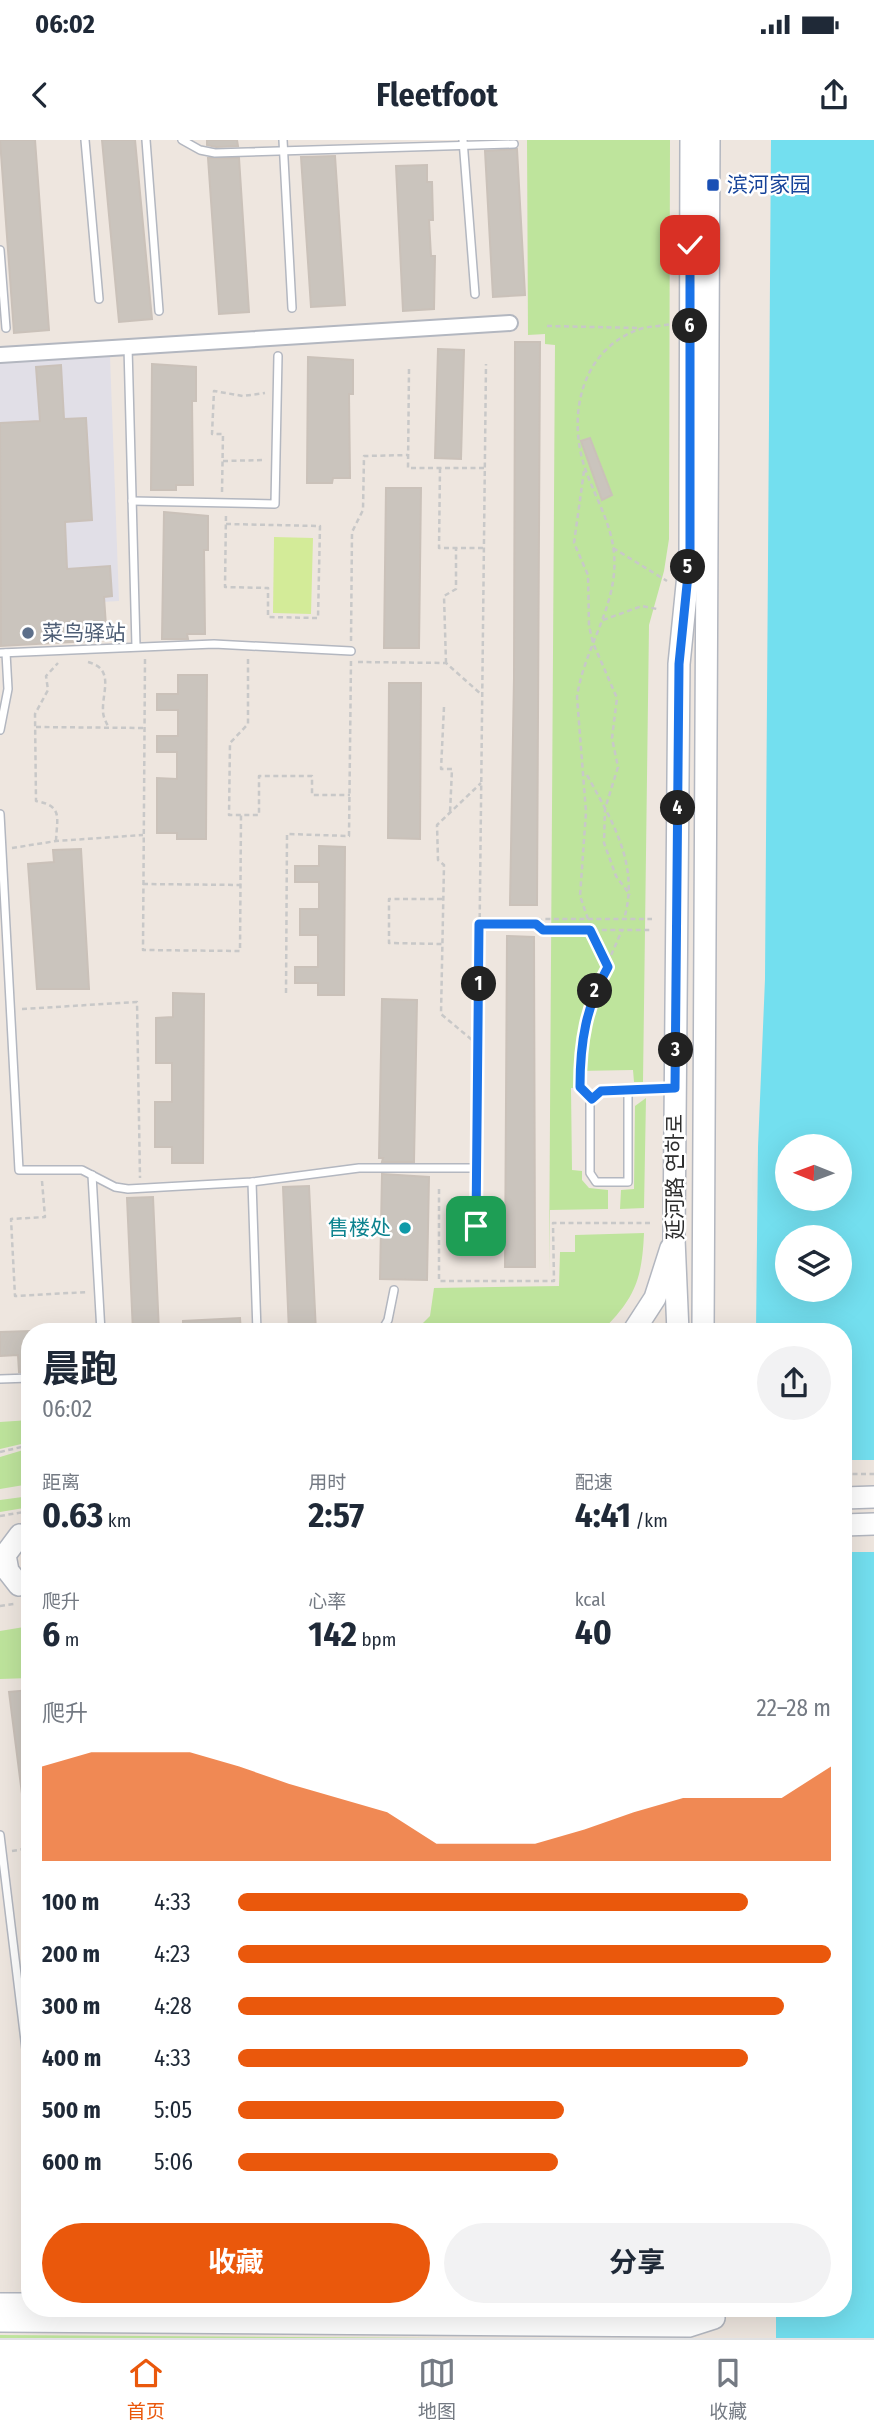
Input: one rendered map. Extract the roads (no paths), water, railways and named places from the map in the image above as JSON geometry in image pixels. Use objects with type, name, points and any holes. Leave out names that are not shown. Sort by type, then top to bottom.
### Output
[{"type":"main road","name":"延河路 연하로","points":[[678,1323],[674,1239],[679,664],[690,555],[691,140]]},
{"type":"main road","name":"延河路 연하로","points":[[703,1323],[709,140]]},
{"type":"main road","points":[[639,1323],[654,1298],[674,1239]]},
{"type":"main road","points":[[852,1497],[874,1497]]},
{"type":"main road","points":[[852,1525],[874,1524]]},
{"type":"main road","points":[[16,1585],[4,1562],[5,1555],[17,1536]]},
{"type":"main road","points":[[0,2304],[21,2304]]},
{"type":"main road","points":[[0,2321],[714,2321]]},
{"type":"street","points":[[0,355],[510,323]]},
{"type":"lane","points":[[85,140],[99,299]]},
{"type":"lane","points":[[146,140],[159,311]]},
{"type":"lane","points":[[182,140],[201,150],[215,153],[463,143],[514,144]]},
{"type":"lane","points":[[283,140],[292,308]]},
{"type":"lane","points":[[463,143],[475,294]]},
{"type":"lane","points":[[0,250],[6,328]]},
{"type":"lane","points":[[128,346],[135,646]]},
{"type":"lane","points":[[132,501],[275,504],[278,356]]},
{"type":"lane","points":[[0,730],[8,689],[3,653],[145,645],[248,645],[351,651]]},
{"type":"lane","points":[[0,814],[19,1170],[72,1168],[115,1187],[140,1188],[252,1182],[359,1168],[476,1168]]},
{"type":"lane","points":[[0,985],[9,984]]},
{"type":"lane","points":[[628,1090],[628,1182],[603,1183],[592,1179],[592,1099],[601,1091],[675,1088]]},
{"type":"lane","points":[[92,1175],[101,1323]]},
{"type":"lane","points":[[252,1182],[257,1323]]},
{"type":"lane","points":[[386,1323],[394,1290]]},
{"type":"lane","points":[[0,1379],[21,1378]]},
{"type":"lane","points":[[0,1835],[21,2011]]},
{"type":"water","points":[[771,140],[874,140],[874,2338],[776,2338],[776,2317],[852,2317],[852,1323],[756,1323],[758,1147],[765,979]]},
{"type":"place","name":"滨河家园","points":[[713,185]]},
{"type":"place","name":"菜鸟驿站","points":[[28,633]]},
{"type":"place","name":"售楼处","points":[[405,1228]]}]
